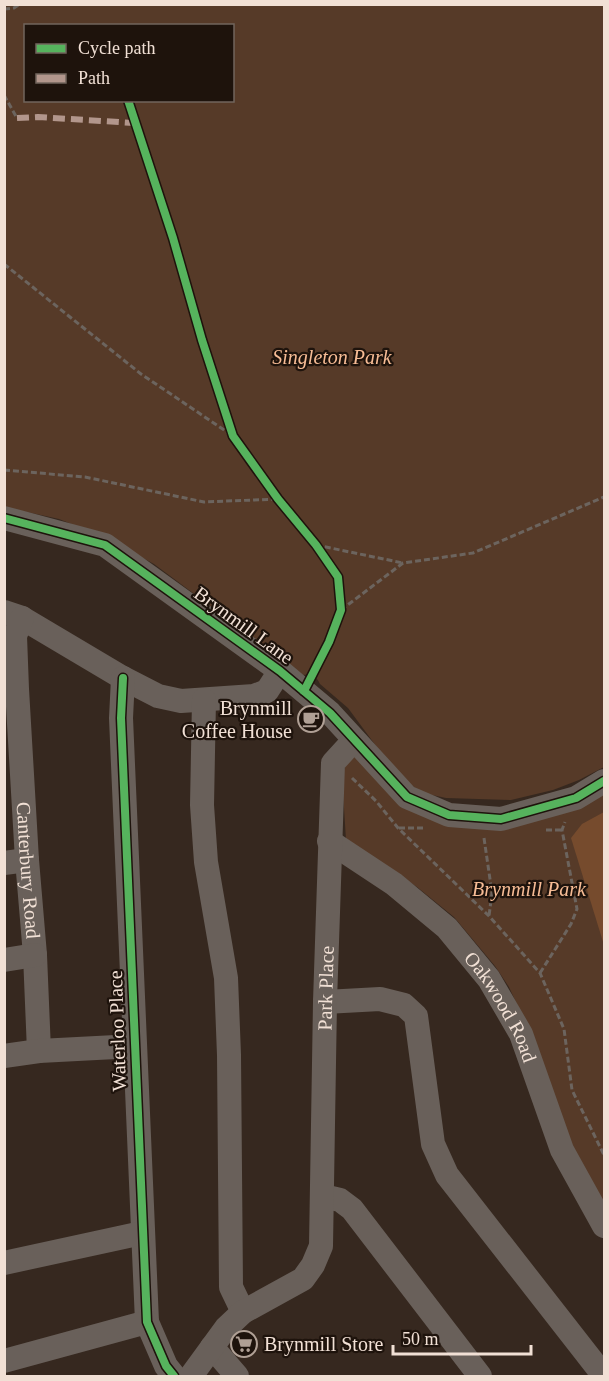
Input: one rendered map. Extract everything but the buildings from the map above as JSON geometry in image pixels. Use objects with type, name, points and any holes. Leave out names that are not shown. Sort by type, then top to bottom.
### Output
[{"type":"street","name":"Brynmill Lane","points":[[4,518],[105,545],[280,671],[330,713],[407,797],[449,815],[501,819],[576,798],[604,781]]},
{"type":"street","points":[[13,615],[158,696],[181,701],[254,696],[267,691],[280,671]]},
{"type":"street","name":"Canterbury Road","points":[[13,615],[15,636],[11,690],[16,861],[35,955],[39,1051]]},
{"type":"street","name":"Waterloo Place","points":[[123,678],[121,718],[147,1322],[166,1366],[174,1377]]},
{"type":"street","points":[[191,1377],[226,1328],[243,1312],[231,1287],[226,978],[206,862],[202,805],[204,699]]},
{"type":"street","points":[[333,763],[354,740]]},
{"type":"street","name":"Park Place","points":[[243,1312],[303,1279],[313,1265],[321,1246],[325,1002],[333,763]]},
{"type":"street","name":"Oakwood Road","points":[[329,841],[393,884],[447,928],[489,979],[521,1034],[562,1150],[604,1226]]},
{"type":"street","points":[[4,960],[35,955]]},
{"type":"street","points":[[325,1002],[380,999],[404,1005],[416,1016],[433,1144],[447,1175],[604,1377]]},
{"type":"street","points":[[4,1056],[39,1051],[135,1046]]},
{"type":"street","points":[[323,1196],[340,1200],[352,1209],[480,1377]]},
{"type":"street","points":[[4,1263],[142,1233]]},
{"type":"street","points":[[4,1360],[147,1322]]},
{"type":"street","points":[[212,1347],[237,1377]]},
{"type":"path","points":[[4,9],[14,9],[20,4]]},
{"type":"path","points":[[4,96],[14,120],[24,112]]},
{"type":"path","points":[[4,264],[141,374],[233,436],[240,445]]},
{"type":"path","points":[[230,426],[233,436]]},
{"type":"path","points":[[4,470],[85,477],[204,502],[278,499]]},
{"type":"path","points":[[272,490],[286,508]]},
{"type":"path","points":[[316,545],[403,563],[473,553],[604,497]]},
{"type":"path","points":[[308,536],[321,553]]},
{"type":"path","points":[[341,610],[403,563]]},
{"type":"path","points":[[337,621],[341,610],[340,599]]},
{"type":"path","points":[[333,763],[376,801],[398,828],[489,916],[540,973],[564,1029],[572,1090],[604,1155]]},
{"type":"path","points":[[540,973],[571,924],[577,909],[562,830],[568,816]]},
{"type":"path","points":[[483,830],[492,893],[489,916]]},
{"type":"green space","name":"Singleton Park","points":[[5,5],[604,5],[604,767],[553,790],[511,800],[446,798],[423,793],[399,777],[348,708],[315,677],[303,675],[154,564],[104,537],[59,519],[5,510]]},
{"type":"green space","name":"Brynmill Park","points":[[354,740],[407,797],[501,819],[604,781],[604,1207],[570,1145],[520,1011],[509,987],[495,966],[454,917],[417,887],[346,840],[342,776]]},
{"type":"shaded area","points":[[604,812],[604,945],[571,838],[582,824]]},
{"type":"marked path","points":[[17,118],[38,117],[134,123]]},
{"type":"cycle path","points":[[129,102],[233,436],[338,577],[341,610],[329,642],[304,691]]},
{"type":"cycle path","points":[[4,518],[105,545],[280,671],[330,713],[407,797],[449,815],[501,819],[576,798],[604,781]]},
{"type":"cycle path","points":[[123,678],[121,718],[147,1322],[166,1366],[174,1376]]},
{"type":"place","name":"Brynmill Coffee House","points":[[311,719]]},
{"type":"place","name":"Brynmill Store","points":[[244,1344]]}]
